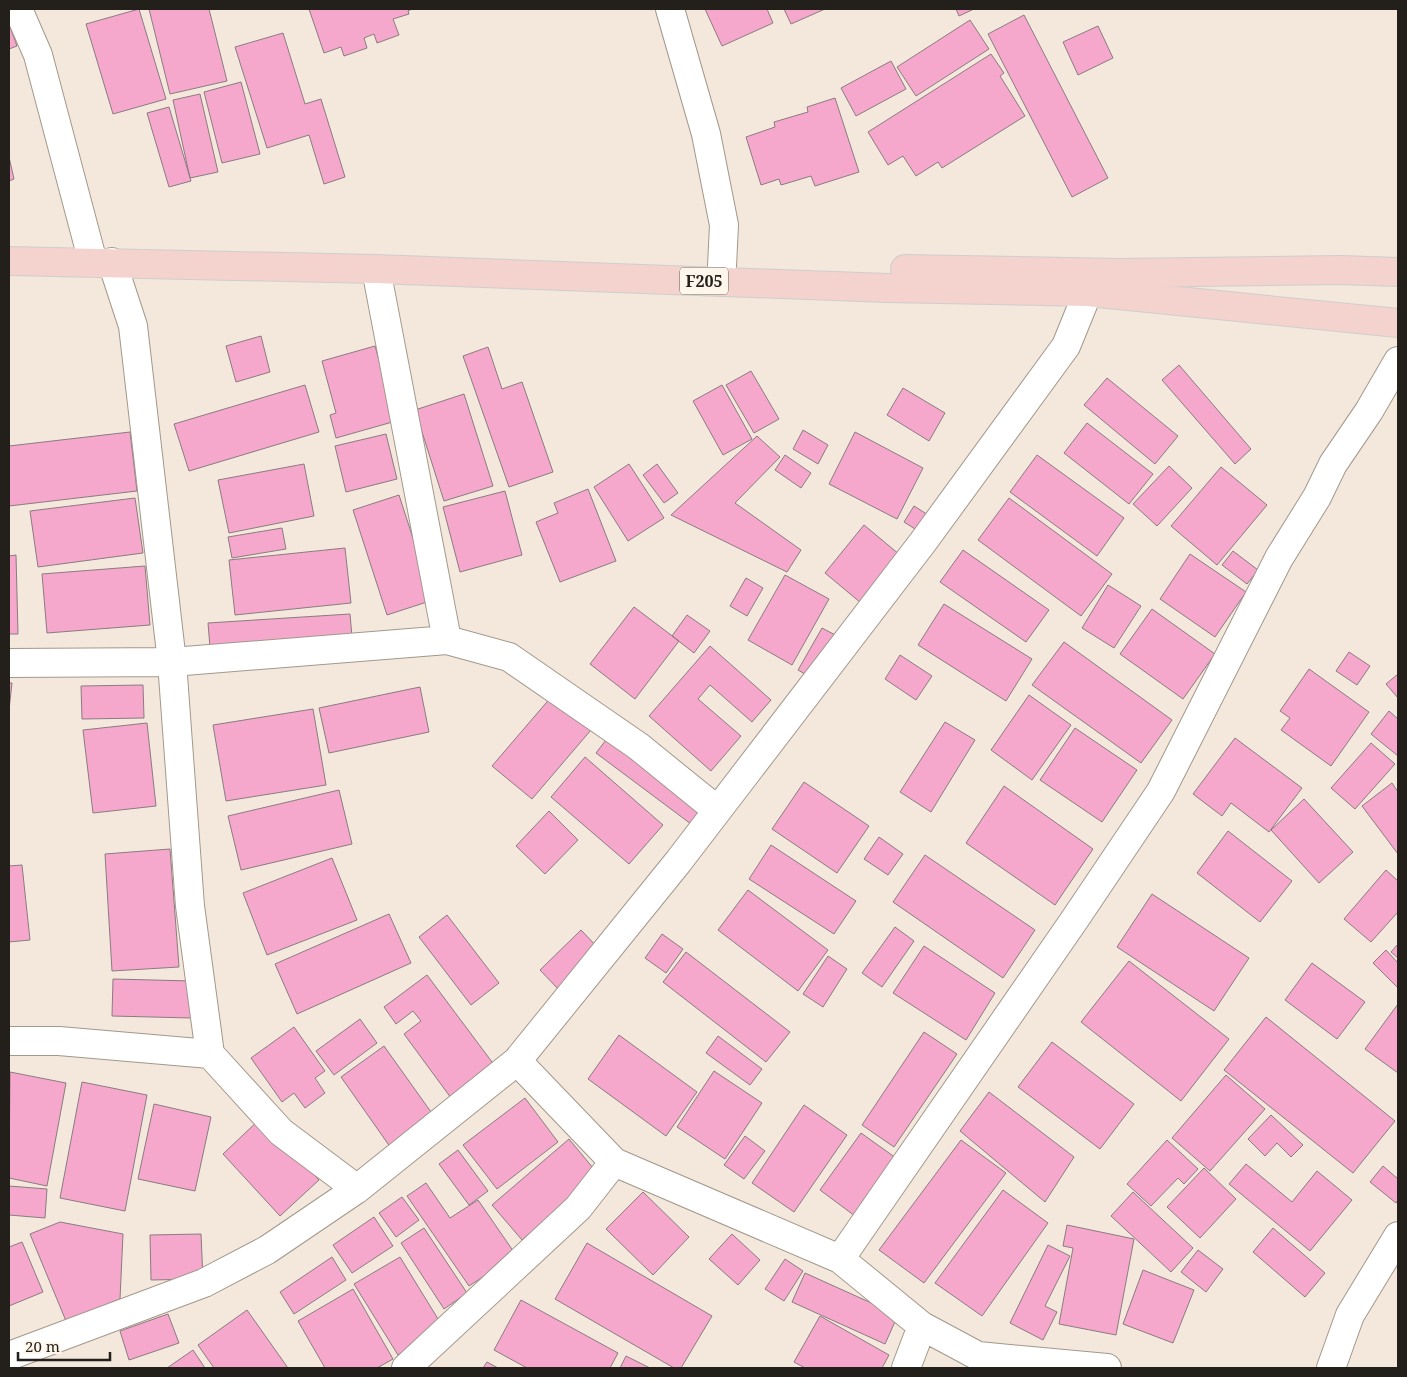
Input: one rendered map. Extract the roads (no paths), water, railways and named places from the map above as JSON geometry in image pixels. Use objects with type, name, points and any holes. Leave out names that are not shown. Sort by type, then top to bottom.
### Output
[{"type":"main road","name":"F205","points":[[9,249],[101,257],[376,269],[868,287],[1088,292],[1398,323]]},
{"type":"main road","name":"F205","points":[[9,261],[101,257],[1119,273],[1340,270],[1398,272]]},
{"type":"street","points":[[18,9],[38,55],[101,257],[132,326],[172,662],[190,906],[210,1054],[281,1132],[356,1188]]},
{"type":"street","points":[[670,9],[706,134],[724,225],[722,266]]},
{"type":"street","points":[[376,269],[447,640]]},
{"type":"street","points":[[9,1356],[204,1283],[267,1250],[356,1188],[517,1061],[717,810],[917,550],[1066,346],[1088,292]]},
{"type":"street","points":[[840,1259],[1076,919],[1161,791],[1279,558],[1317,497],[1333,464],[1369,411],[1398,361]]},
{"type":"street","points":[[9,663],[172,662],[447,640],[509,657],[638,746],[717,810]]},
{"type":"street","points":[[9,1041],[59,1041],[210,1054]]},
{"type":"street","points":[[517,1061],[614,1162],[840,1259],[922,1326],[978,1356],[1107,1368]]},
{"type":"street","points":[[406,1368],[578,1208],[614,1162]]},
{"type":"street","points":[[1331,1368],[1350,1315],[1398,1236]]},
{"type":"street","points":[[906,1368],[922,1326]]}]
